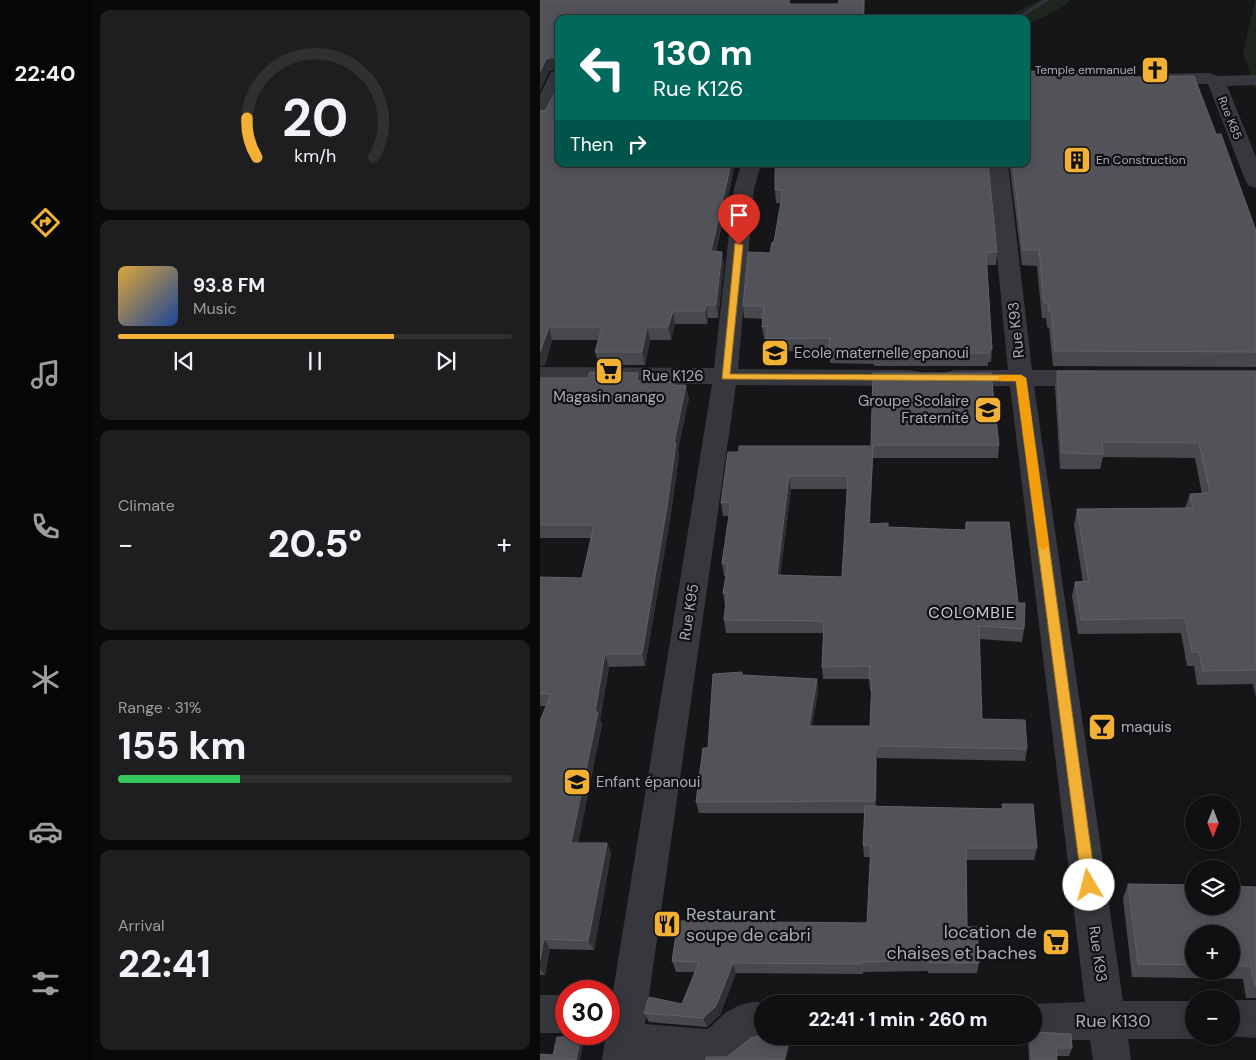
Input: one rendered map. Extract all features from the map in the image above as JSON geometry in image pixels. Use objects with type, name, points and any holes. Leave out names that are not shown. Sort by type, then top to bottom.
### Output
[{"type":"street","points":[[540,117],[552,76]]},
{"type":"street","points":[[1142,79],[1209,78],[1216,81],[1256,80]]},
{"type":"street","name":"Rue K85","points":[[1216,81],[1256,182]]},
{"type":"street","name":"Rue K95","points":[[620,1033],[725,377],[744,189],[750,167]]},
{"type":"street","name":"Rue K93","points":[[998,167],[1021,378],[1112,1060]]},
{"type":"street","name":"Rue K126","points":[[540,375],[1119,378]]},
{"type":"street","points":[[540,1014],[555,1014]]},
{"type":"street","points":[[1240,1020],[1256,1019]]},
{"type":"street","points":[[620,1033],[704,1050],[716,1047],[735,1028],[749,1020],[754,1020]]},
{"type":"street","name":"Rue K130","points":[[1042,1021],[1185,1020]]},
{"type":"shaded area","points":[[1040,0],[1070,0],[1064,6],[1030,24],[1030,15],[1010,15]]},
{"type":"shaded area","points":[[1256,0],[1256,91],[1243,53]]},
{"type":"building","points":[[540,0],[789,0],[788,4],[838,4],[839,0],[864,0],[863,15],[555,15],[555,57],[546,59],[540,72]]},
{"type":"building","points":[[1030,71],[1134,73],[1135,77],[1194,76],[1216,134],[1221,134],[1256,231],[1256,352],[1055,351],[1051,312],[1049,312],[1048,303],[1044,303],[1039,250],[1023,250],[1013,167],[1030,167]]},
{"type":"building","points":[[555,92],[555,167],[730,167],[711,251],[722,252],[716,305],[706,305],[705,311],[673,311],[668,327],[647,327],[642,352],[595,352],[602,327],[549,327],[540,352],[540,111],[546,110]]},
{"type":"building","points":[[776,167],[988,167],[997,252],[986,252],[992,349],[989,349],[989,353],[873,353],[874,351],[829,350],[830,338],[766,339],[768,326],[762,327],[764,306],[743,306],[748,252],[770,253],[772,242],[774,242],[783,190],[775,190]]},
{"type":"building","points":[[1057,371],[1256,371],[1256,670],[1203,671],[1199,652],[1192,652],[1185,618],[1081,620],[1075,582],[1089,581],[1077,509],[1193,508],[1190,494],[1210,493],[1199,443],[1102,442],[1103,454],[1062,453]]},
{"type":"building","points":[[590,372],[638,373],[637,381],[675,382],[674,385],[686,385],[674,443],[676,443],[667,507],[642,654],[605,654],[595,712],[598,712],[571,843],[607,843],[588,941],[544,939],[540,960],[540,721],[551,694],[540,694],[540,577],[582,578],[594,525],[540,525],[540,378],[588,378]]},
{"type":"building","points":[[873,373],[991,373],[999,445],[871,445]]},
{"type":"building","points":[[739,446],[873,446],[869,524],[888,523],[888,527],[966,530],[966,522],[1009,522],[1018,603],[1025,603],[1024,629],[979,626],[982,719],[1025,720],[1027,749],[876,746],[875,801],[696,802],[703,748],[708,748],[713,674],[742,672],[742,675],[817,679],[809,726],[870,726],[872,679],[869,679],[870,666],[822,667],[824,621],[724,620],[727,593],[723,593],[728,564],[722,563],[731,502],[721,503],[728,452],[739,452]],"holes":[[[789,476],[848,476],[842,577],[777,575]]]},
{"type":"building","points":[[1002,804],[1033,804],[1037,848],[966,848],[967,927],[977,927],[979,963],[929,963],[929,960],[862,962],[862,964],[733,963],[716,1006],[703,1018],[644,1013],[649,997],[682,1004],[699,962],[672,961],[678,921],[867,923],[871,845],[863,845],[865,806],[1003,809]]},
{"type":"building","points":[[1128,884],[1185,885],[1185,915],[1240,915],[1240,886],[1256,887],[1256,986],[1251,966],[1240,966],[1240,925],[1185,925],[1185,965],[1138,964]]},
{"type":"building","points":[[1042,1033],[1071,1034],[1072,1048],[1056,1048],[1057,1060],[1032,1060],[1031,1045],[1042,1045]]},
{"type":"building","points":[[754,1037],[754,1045],[788,1045],[784,1060],[706,1060],[706,1057],[727,1057]]},
{"type":"building","points":[[555,1045],[579,1045],[576,1060],[540,1060],[540,1054],[553,1055]]},
{"type":"waterway","points":[[1022,15],[1047,0]]},
{"type":"slow traffic","points":[[1002,378],[1021,378],[1043,546]]},
{"type":"place","name":"Temple emmanuel","points":[[1155,70]]},
{"type":"place","name":"En Construction","points":[[1077,160]]},
{"type":"place","name":"Ecole maternelle epanoui","points":[[775,353]]},
{"type":"place","name":"Magasin anango","points":[[609,371]]},
{"type":"place","name":"Groupe Scolaire Fraternité","points":[[988,410]]},
{"type":"place","name":"maquis","points":[[1102,727]]},
{"type":"place","name":"Enfant épanoui","points":[[577,782]]},
{"type":"place","name":"Restaurant soupe de cabri","points":[[667,924]]},
{"type":"place","name":"location de chaises et baches","points":[[1056,942]]},
{"type":"district","name":"COLOMBIE","points":[[972,612]]},
{"type":"route","points":[[739,245],[725,377],[1021,378],[1089,885]]}]
